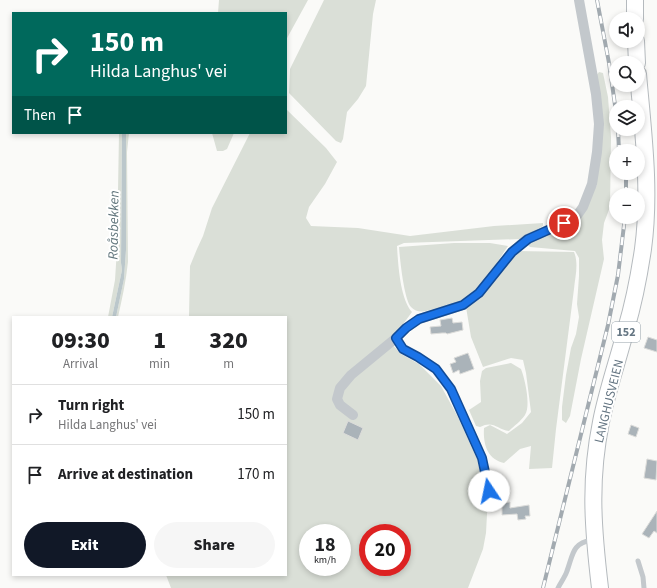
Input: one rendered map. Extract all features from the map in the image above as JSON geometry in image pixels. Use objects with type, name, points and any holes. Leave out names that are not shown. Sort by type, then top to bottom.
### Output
[{"type":"main road","points":[[635,0],[635,12]]},
{"type":"main road","name":"LANGHUSVEIEN","points":[[600,588],[594,540],[592,498],[597,444],[608,394],[636,288],[646,220],[646,166],[640,92]]},
{"type":"street","points":[[353,415],[340,405],[337,398],[340,388],[351,375],[406,328],[419,319],[463,305],[479,293],[512,252],[528,239],[576,217],[583,207],[592,184],[597,152],[599,124],[596,94],[579,0]]},
{"type":"lane","points":[[396,338],[403,349],[436,369],[451,389],[482,458],[491,500]]},
{"type":"lane","points":[[558,588],[567,573],[574,551],[578,545],[585,541],[594,540]]},
{"type":"lane","points":[[638,561],[643,577],[644,588]]},
{"type":"shaded area","points":[[219,0],[308,0],[287,38],[287,12],[218,12]]},
{"type":"shaded area","points":[[324,0],[376,0],[373,14],[366,86],[358,99],[347,112],[343,139],[341,143],[336,141],[289,93],[290,69]]},
{"type":"shaded area","points":[[599,72],[603,73],[608,97],[609,136],[611,137],[611,144],[609,144],[609,180],[610,180],[609,210],[604,223],[602,240],[604,259],[581,359],[570,416],[566,423],[562,420],[562,407],[571,348],[576,334],[579,317],[577,304],[579,258],[575,251],[530,247],[526,243],[574,223],[597,185],[596,76]]},
{"type":"shaded area","points":[[287,110],[326,148],[337,162],[325,184],[309,207],[306,218],[311,226],[358,228],[410,236],[494,226],[543,223],[543,226],[520,239],[404,243],[397,246],[402,290],[412,312],[398,331],[388,340],[401,354],[419,364],[441,386],[458,417],[477,459],[485,493],[487,514],[486,533],[483,549],[468,588],[171,588],[166,576],[287,576],[287,316],[189,316],[190,266],[203,236],[212,208],[249,134],[287,134]]},
{"type":"shaded area","points":[[119,134],[122,134],[122,270],[112,316],[108,316],[115,280]]},
{"type":"shaded area","points":[[122,134],[126,134],[126,250],[124,279],[116,316],[112,316],[122,270]]},
{"type":"shaded area","points":[[126,134],[129,134],[127,152],[128,262],[118,316],[116,316],[124,279],[126,250]]},
{"type":"shaded area","points":[[212,134],[234,134],[227,149],[217,151]]},
{"type":"shaded area","points":[[454,243],[490,243],[508,246],[488,277],[475,292],[468,297],[448,306],[428,311],[416,311],[411,307],[406,296],[401,270],[399,247]]},
{"type":"shaded area","points":[[516,251],[574,252],[576,261],[576,275],[552,468],[529,469],[531,446],[520,449],[504,463],[498,461],[487,450],[484,440],[484,428],[490,425],[507,434],[522,423],[531,412],[523,360],[511,358],[483,367],[471,337],[466,307],[480,299]]},
{"type":"shaded area","points":[[511,363],[521,369],[524,379],[527,392],[527,411],[525,415],[509,431],[488,424],[480,427],[476,426],[469,410],[481,402],[480,381],[482,371],[486,368]]},
{"type":"building","points":[[452,318],[453,323],[462,322],[463,330],[447,334],[431,334],[430,327],[441,326],[440,320]]},
{"type":"building","points":[[648,337],[657,340],[657,352],[644,348]]},
{"type":"building","points":[[468,353],[474,369],[460,374],[459,370],[453,373],[450,364],[456,362],[454,358]]},
{"type":"building","points":[[348,421],[363,428],[358,440],[343,433]]},
{"type":"building","points":[[631,425],[639,428],[636,437],[628,434]]},
{"type":"building","points":[[647,459],[657,461],[656,480],[644,478]]},
{"type":"building","points":[[510,502],[510,508],[529,505],[530,516],[525,516],[526,519],[518,520],[517,514],[502,515],[502,503]]},
{"type":"building","points":[[657,511],[657,533],[654,531],[649,538],[642,534]]},
{"type":"railway","points":[[597,0],[614,100]]},
{"type":"railway","points":[[618,136],[619,144]]},
{"type":"railway","points":[[626,180],[626,188]]},
{"type":"railway","points":[[543,588],[608,325],[618,275],[624,224]]},
{"type":"route","points":[[489,491],[482,458],[451,389],[436,369],[403,349],[396,338],[406,328],[419,319],[463,305],[479,293],[512,252],[528,239],[564,223]]},
{"type":"water label","name":"Roåsbekken","points":[[113,225]]}]
